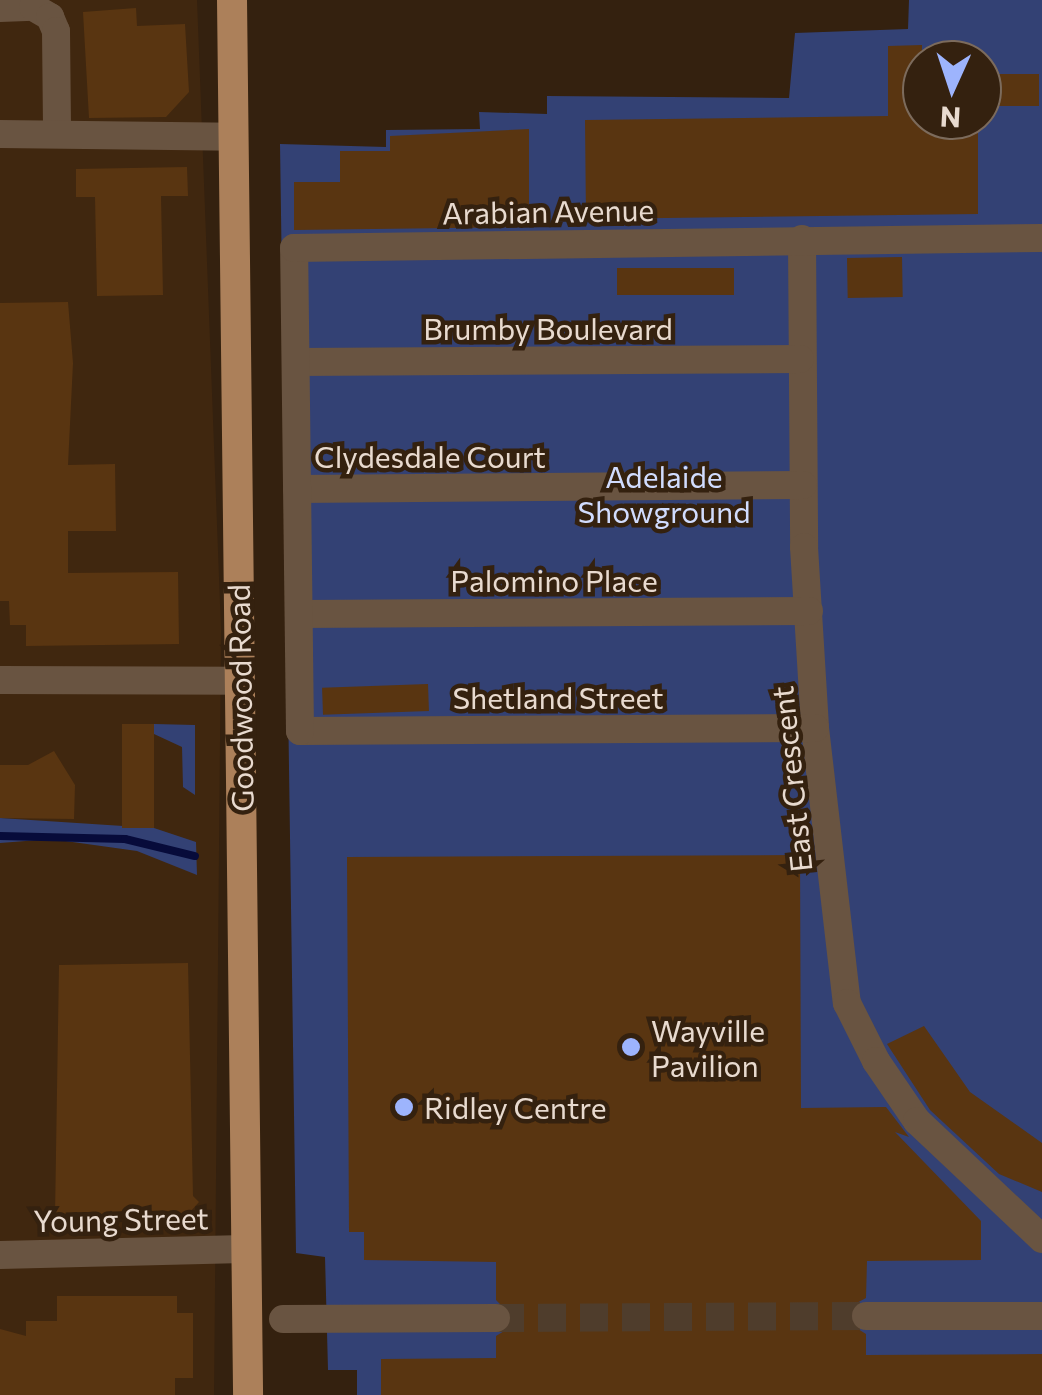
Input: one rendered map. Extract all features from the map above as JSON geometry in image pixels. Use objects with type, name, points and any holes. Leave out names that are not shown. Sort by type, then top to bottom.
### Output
[{"type":"main road","name":"Goodwood Road","points":[[232,0],[248,1395]]},
{"type":"street","points":[[0,8],[33,8],[50,17],[56,32],[57,133]]},
{"type":"street","points":[[0,134],[234,137]]},
{"type":"street","name":"Arabian Avenue","points":[[296,362],[294,248],[1042,238]]},
{"type":"street","name":"East Crescent","points":[[802,239],[800,359],[815,728],[847,1003],[876,1061],[917,1121],[1042,1239]]},
{"type":"street","name":"Brumby Boulevard","points":[[296,362],[800,359]]},
{"type":"street","points":[[296,362],[299,614]]},
{"type":"street","name":"Clydesdale Court","points":[[297,489],[804,485]]},
{"type":"street","name":"Palomino Place","points":[[299,614],[809,611]]},
{"type":"street","name":"Shetland Street","points":[[299,614],[300,732],[815,728]]},
{"type":"street","points":[[0,680],[240,681]]},
{"type":"street","name":"Young Street","points":[[0,1255],[244,1248]]},
{"type":"street","points":[[866,1316],[1042,1316]]},
{"type":"street","points":[[283,1319],[496,1318]]},
{"type":"shaded area","points":[[0,0],[197,0],[221,630],[214,1395],[0,1395]]},
{"type":"green space","name":"Adelaide Showground","points":[[909,0],[1042,0],[1042,1395],[357,1395],[357,1370],[328,1370],[325,1257],[296,1253],[280,144],[386,147],[386,130],[480,129],[479,112],[547,114],[547,96],[789,98],[795,33],[908,29]]},
{"type":"green space","points":[[154,724],[195,725],[195,795],[183,787],[182,747],[154,734]]},
{"type":"green space","points":[[0,818],[154,828],[196,842],[197,875],[137,851],[51,839],[0,843]]},
{"type":"building","points":[[136,8],[137,26],[185,24],[189,92],[166,117],[89,118],[83,12]]},
{"type":"building","points":[[888,46],[902,46],[902,140],[978,140],[978,214],[586,219],[585,120],[888,116]]},
{"type":"building","points":[[1002,74],[1039,74],[1039,106],[1002,106]]},
{"type":"building","points":[[529,129],[529,227],[294,230],[294,182],[340,182],[340,151],[390,151],[390,136]]},
{"type":"building","points":[[187,167],[188,196],[161,196],[163,295],[97,296],[95,197],[76,197],[76,169]]},
{"type":"building","points":[[902,257],[903,297],[848,298],[847,258]]},
{"type":"building","points":[[617,268],[734,268],[734,295],[617,295]]},
{"type":"building","points":[[68,302],[73,363],[68,465],[115,464],[116,531],[68,531],[68,573],[178,572],[179,644],[26,646],[26,625],[10,625],[9,601],[0,601],[0,303]]},
{"type":"building","points":[[428,684],[429,711],[323,715],[322,688]]},
{"type":"building","points":[[122,724],[154,724],[154,828],[122,828]]},
{"type":"building","points":[[54,751],[75,785],[74,819],[0,818],[0,765],[28,765]]},
{"type":"building","points":[[800,855],[801,1108],[886,1107],[909,1137],[895,1132],[981,1221],[981,1260],[867,1261],[866,1298],[851,1306],[850,1324],[866,1334],[866,1355],[1042,1354],[1042,1395],[381,1395],[381,1359],[496,1358],[496,1336],[511,1327],[513,1317],[496,1300],[496,1262],[364,1260],[364,1232],[349,1232],[347,857]]},
{"type":"building","points":[[188,963],[193,1196],[199,1202],[181,1222],[172,1213],[55,1216],[59,965]]},
{"type":"building","points":[[924,1026],[970,1092],[1042,1143],[1042,1192],[999,1174],[930,1110],[887,1044]]},
{"type":"building","points":[[57,1296],[177,1296],[177,1313],[193,1313],[193,1378],[175,1378],[175,1395],[0,1395],[0,1329],[26,1336],[26,1321],[57,1321]]},
{"type":"waterway","points":[[0,836],[125,839],[195,856]]},
{"type":"tunnel","points":[[496,1318],[866,1316]]},
{"type":"place","name":"Wayville Pavilion","points":[[631,1047]]},
{"type":"place","name":"Ridley Centre","points":[[404,1107]]}]
